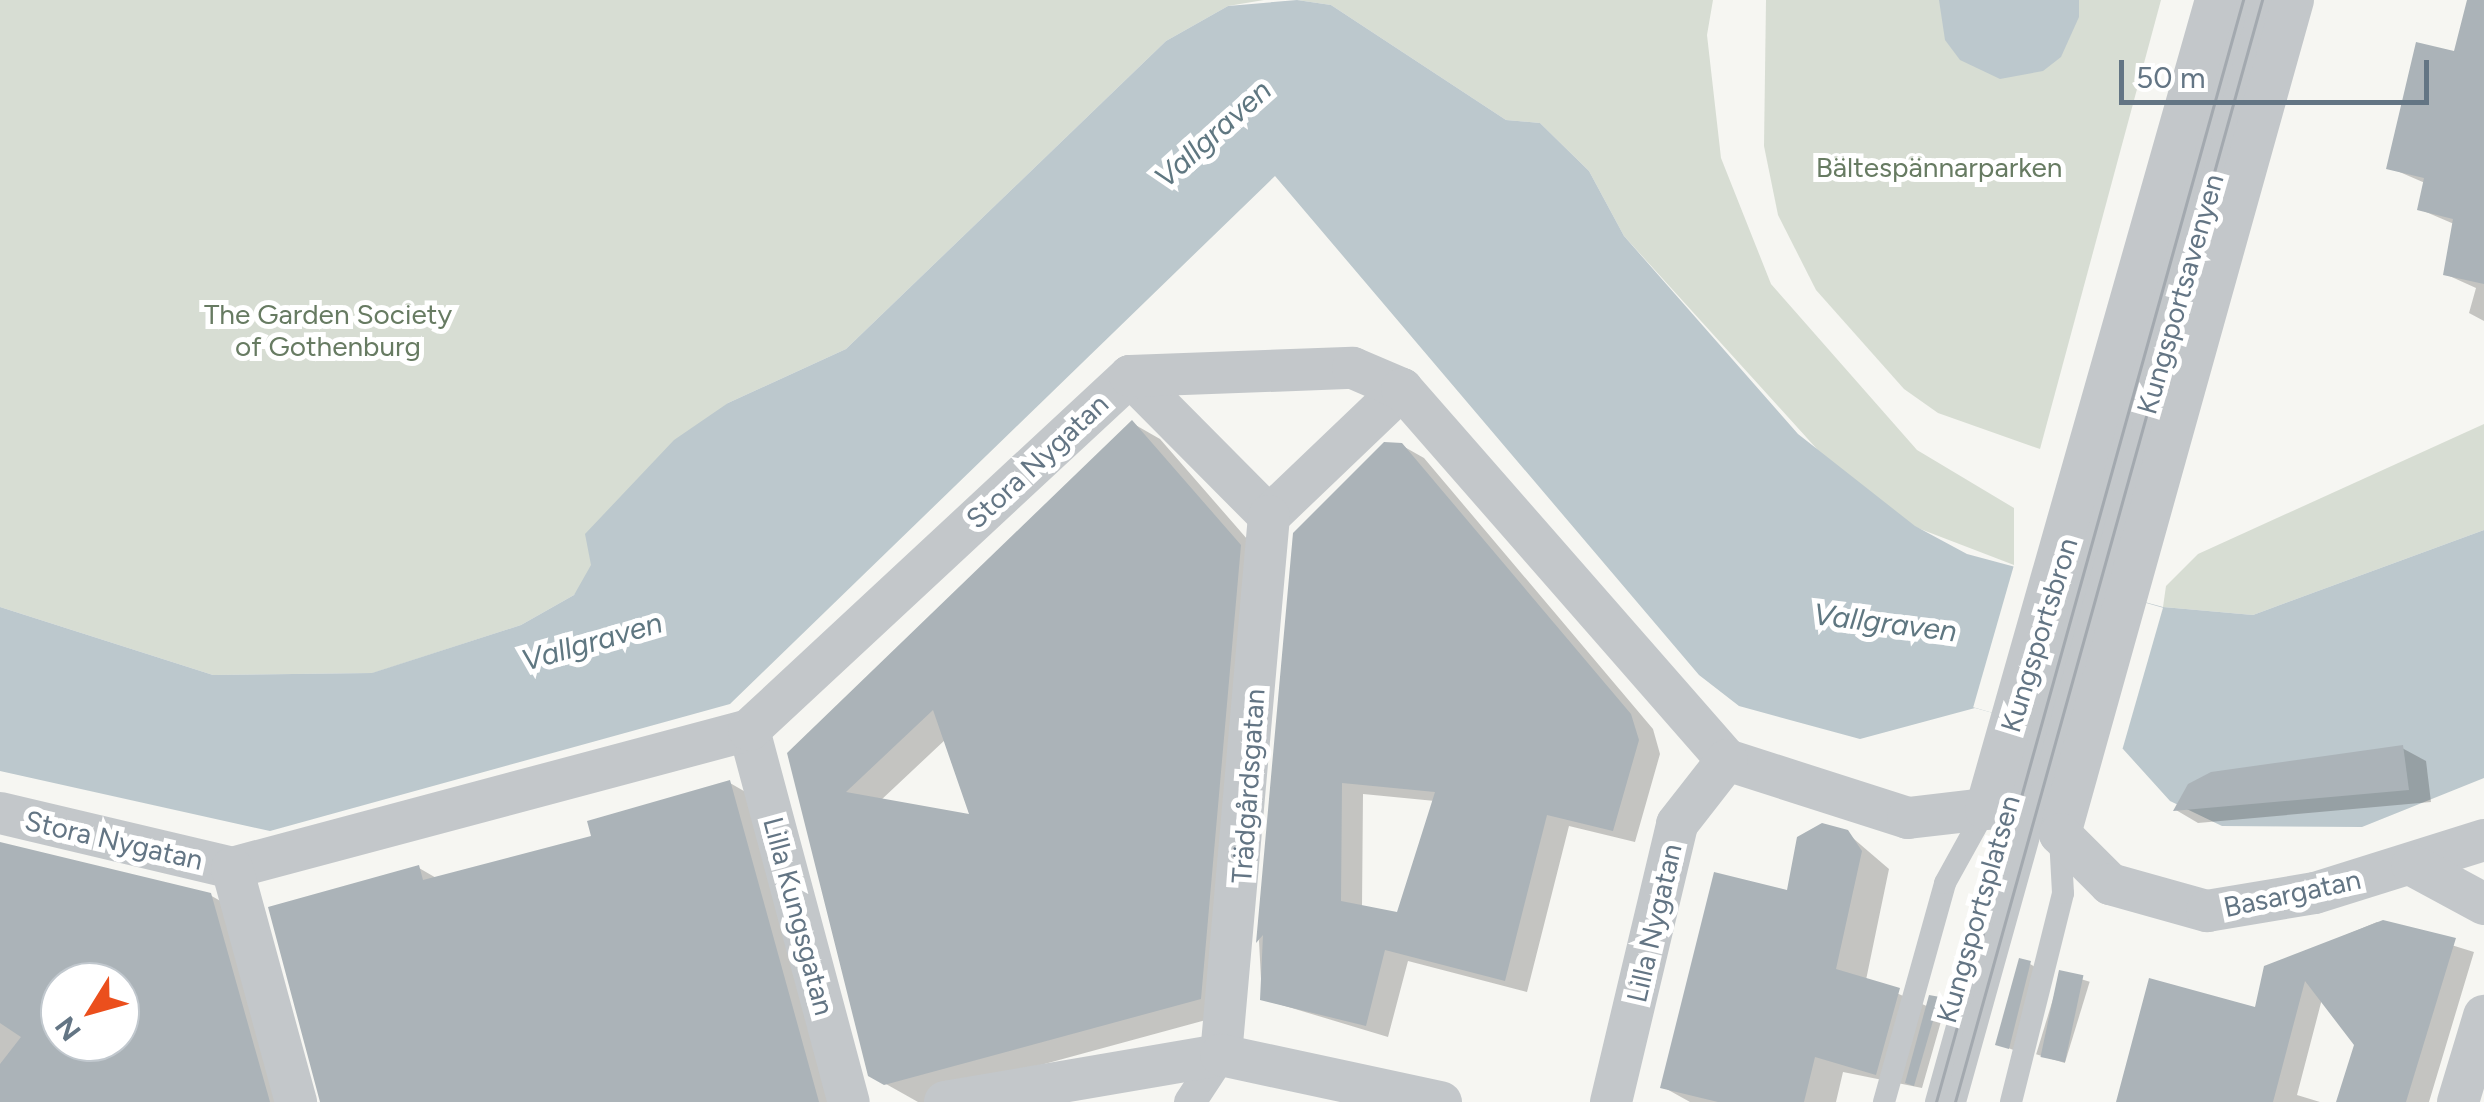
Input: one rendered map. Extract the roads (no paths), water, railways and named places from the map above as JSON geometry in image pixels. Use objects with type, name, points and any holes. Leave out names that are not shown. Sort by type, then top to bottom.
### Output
[{"type":"street","name":"Kungsportsavenyen","points":[[2100,466],[2216,0]]},
{"type":"street","name":"Kungsportsavenyen","points":[[2161,486],[2294,0]]},
{"type":"street","name":"Stora Nygatan","points":[[0,813],[232,868],[749,730],[1130,376],[1353,368],[1402,389],[1727,760]]},
{"type":"street","points":[[1130,376],[1269,516],[1402,389]]},
{"type":"street","name":"Kungsportsbron","points":[[2060,834],[2049,729],[2088,586],[2100,466]]},
{"type":"street","name":"Kungsportsbron","points":[[1986,810],[2049,729],[2088,586],[2161,486]]},
{"type":"street","name":"Trädgårdsgatan","points":[[1221,1055],[1269,516]]},
{"type":"street","name":"Lilla Kungsgatan","points":[[749,730],[850,1102]]},
{"type":"street","points":[[1727,760],[1908,818],[1986,810]]},
{"type":"street","name":"Lilla Nygatan","points":[[1611,1102],[1677,824],[1727,760]]},
{"type":"street","name":"Basargatan","points":[[2060,834],[2110,884],[2208,912],[2412,865],[2484,840]]},
{"type":"street","points":[[2412,865],[2484,904]]},
{"type":"street","points":[[232,868],[296,1102]]},
{"type":"street","points":[[2458,1102],[2484,1016]]},
{"type":"street","points":[[1190,1102],[1221,1055]]},
{"type":"street","points":[[945,1102],[1024,1094],[1221,1055],[1441,1102]]},
{"type":"lane","name":"Kungsportsavenyen","points":[[2100,466],[2243,0]]},
{"type":"lane","name":"Kungsportsavenyen","points":[[2088,586],[2262,0]]},
{"type":"lane","points":[[1936,1102],[2049,729]]},
{"type":"lane","name":"Kungsportsplatsen","points":[[1955,1102],[2049,729]]},
{"type":"lane","name":"Kungsportsplatsen","points":[[1884,1102],[1945,883],[1986,810]]},
{"type":"lane","points":[[2011,1102],[2063,894],[2060,834]]},
{"type":"water","name":"Vallgraven","points":[[1297,0],[1331,5],[1506,120],[1540,123],[1589,171],[1624,236],[1798,434],[1915,526],[1967,554],[2163,607],[2253,615],[2484,530],[2484,778],[2362,827],[2222,826],[2170,801],[2123,749],[1975,708],[1860,739],[1739,706],[1699,675],[1275,176],[730,704],[270,831],[0,771],[0,607],[213,675],[372,673],[521,625],[574,595],[591,565],[585,534],[674,440],[728,403],[846,349],[1166,41],[1228,6]]},
{"type":"water","points":[[1939,0],[2079,0],[2079,17],[2061,57],[2043,71],[2000,79],[1960,60],[1945,40]]},
{"type":"tram line","points":[[1936,1102],[2243,0]]},
{"type":"tram line","points":[[1955,1102],[2262,0]]},
{"type":"park label","name":"Bältespännarparken","points":[[1939,167]]},
{"type":"park label","name":"The Garden Society of Gothenburg","points":[[328,330]]}]
